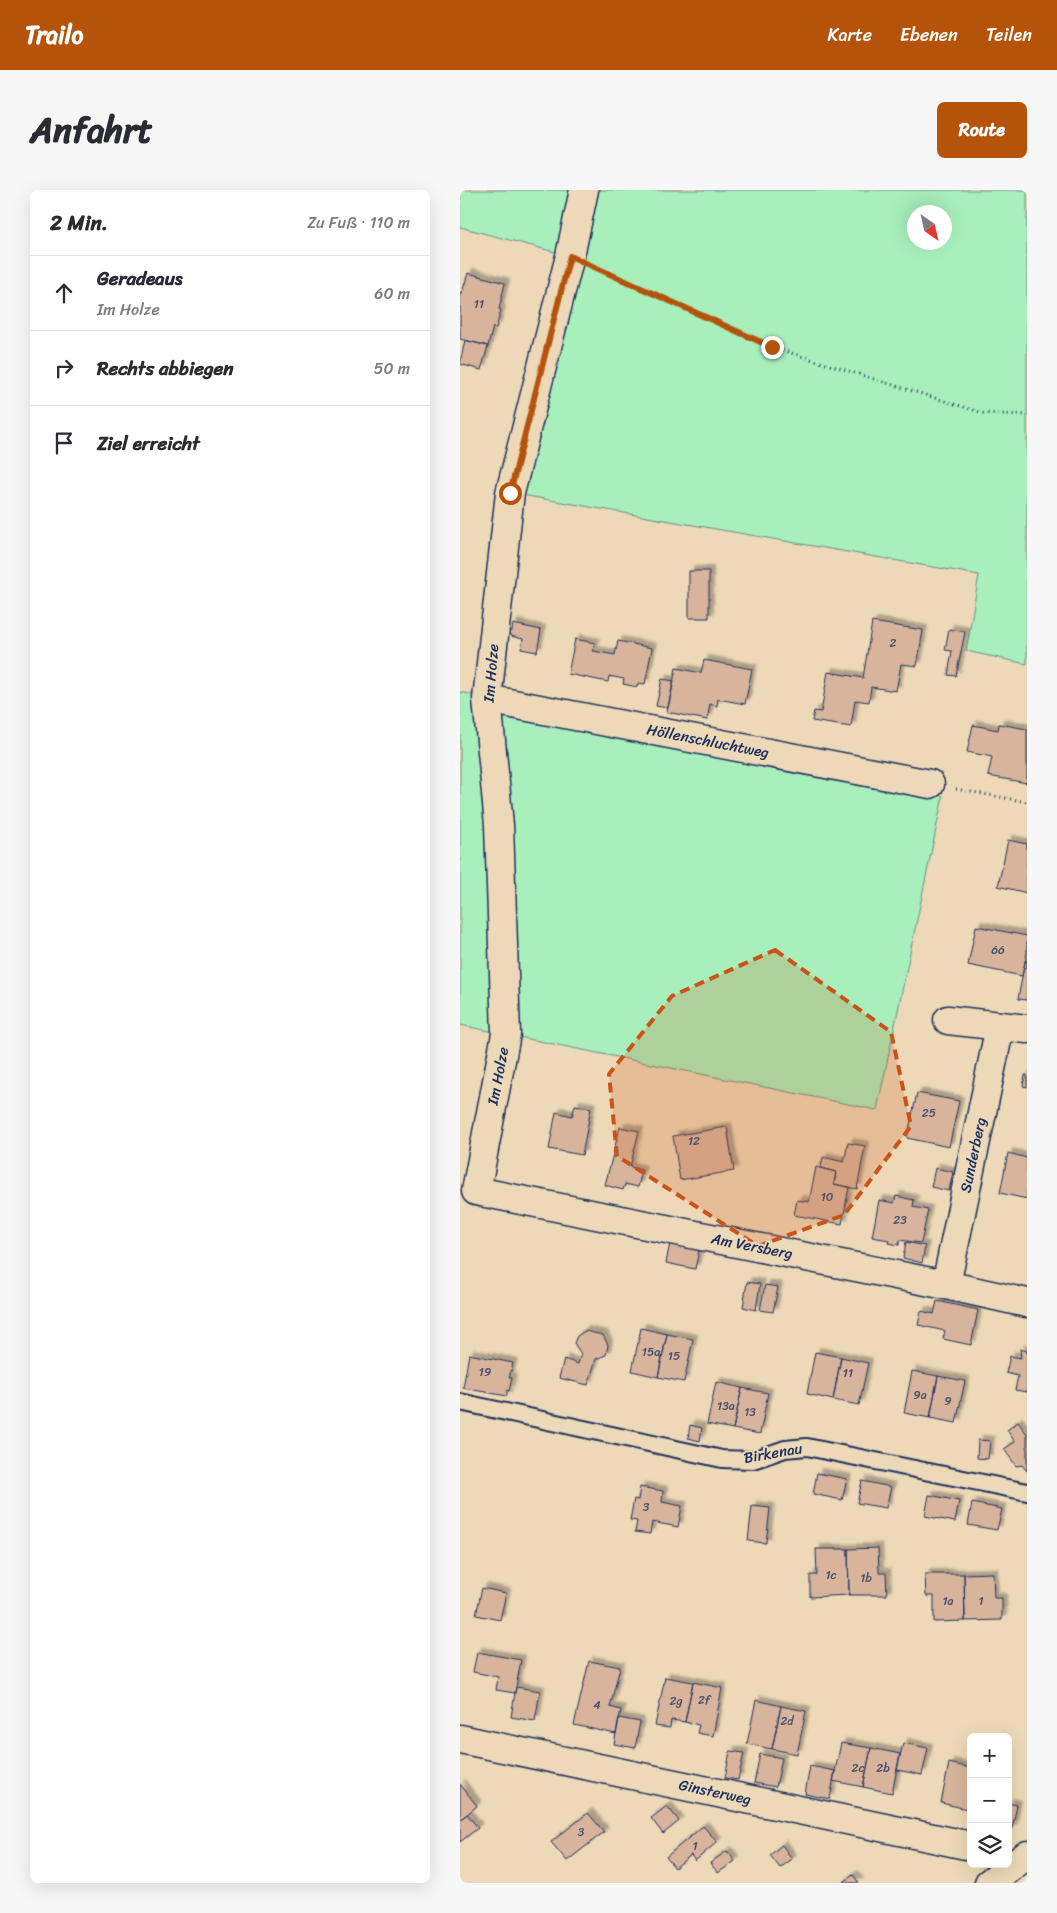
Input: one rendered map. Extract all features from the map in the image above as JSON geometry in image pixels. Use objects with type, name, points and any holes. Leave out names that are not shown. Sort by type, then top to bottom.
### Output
[{"type":"street","name":"Im Holze","points":[[468,1190],[506,1034],[499,825],[487,699],[510,493],[570,256],[584,190]]},
{"type":"street","name":"Höllenschluchtweg","points":[[487,699],[930,784]]},
{"type":"street","points":[[948,1020],[1027,1029]]},
{"type":"street","name":"Sunderberg","points":[[946,1284],[1000,1026]]},
{"type":"street","name":"Am Versberg","points":[[468,1190],[946,1284],[1027,1303]]},
{"type":"street","name":"Ginsterweg","points":[[460,1739],[967,1845]]},
{"type":"street","points":[[989,1883],[1020,1855]]},
{"type":"lane","name":"Birkenau","points":[[463,1406],[722,1459],[753,1460],[785,1450],[807,1446],[1027,1492]]},
{"type":"path","points":[[570,256],[772,347],[983,413],[1027,415]]},
{"type":"path","points":[[930,784],[1027,802]]},
{"type":"highlighted area","points":[[775,950],[891,1032],[911,1126],[844,1215],[758,1246],[617,1156],[609,1074],[672,996]]},
{"type":"green space","points":[[460,190],[1027,190],[1027,664],[966,651],[979,575],[510,493],[570,256],[460,227]]},
{"type":"green space","points":[[460,692],[943,796],[877,1110],[460,1025]]},
{"type":"building","points":[[468,273],[505,283],[499,309],[501,310],[496,328],[493,327],[488,346],[460,339],[460,292],[462,293]]},
{"type":"building","points":[[465,340],[488,346],[481,370],[460,364]]},
{"type":"building","points":[[689,571],[709,571],[709,618],[689,618]]},
{"type":"building","points":[[872,622],[923,630],[917,666],[901,664],[896,691],[871,687],[869,702],[855,700],[851,727],[812,721],[814,711],[821,712],[828,672],[863,678]]},
{"type":"building","points":[[513,624],[541,630],[537,652],[521,649],[523,639],[511,636]]},
{"type":"building","points":[[949,629],[965,632],[956,676],[948,675],[952,651],[945,650]]},
{"type":"building","points":[[575,639],[595,643],[593,651],[615,655],[618,641],[652,648],[645,684],[638,683],[637,687],[623,684],[624,679],[609,676],[608,682],[568,674]]},
{"type":"building","points":[[704,660],[752,669],[745,704],[718,699],[717,706],[710,704],[707,720],[667,712],[676,668],[701,673]]},
{"type":"building","points":[[662,679],[674,681],[668,708],[656,706]]},
{"type":"building","points":[[999,724],[1027,729],[1027,783],[988,776],[992,757],[967,752],[973,725],[998,730]]},
{"type":"building","points":[[1008,840],[1027,844],[1027,893],[998,886]]},
{"type":"building","points":[[976,926],[1027,936],[1027,953],[1022,976],[968,965]]},
{"type":"building","points":[[1025,961],[1027,961],[1027,1000],[1018,999]]},
{"type":"building","points":[[1025,1075],[1027,1075],[1027,1087],[1023,1086]]},
{"type":"building","points":[[917,1093],[959,1101],[949,1147],[907,1138]]},
{"type":"building","points":[[575,1105],[591,1108],[582,1155],[549,1149],[556,1112],[572,1116]]},
{"type":"building","points":[[620,1127],[639,1131],[630,1167],[642,1170],[638,1187],[625,1184],[623,1190],[605,1185]]},
{"type":"building","points":[[727,1127],[734,1171],[680,1180],[673,1136]]},
{"type":"building","points":[[848,1143],[865,1146],[857,1189],[834,1184],[836,1172],[821,1168],[823,1157],[844,1162]]},
{"type":"building","points":[[1008,1153],[1027,1158],[1027,1199],[1000,1193]]},
{"type":"building","points":[[816,1167],[836,1172],[834,1184],[849,1187],[842,1224],[794,1215],[797,1200],[809,1202]]},
{"type":"building","points":[[935,1168],[953,1172],[949,1191],[931,1187]]},
{"type":"building","points":[[896,1196],[914,1200],[913,1207],[928,1210],[921,1243],[900,1240],[899,1245],[888,1243],[889,1240],[872,1237],[879,1200],[894,1203]]},
{"type":"building","points":[[906,1242],[925,1246],[922,1263],[903,1258]]},
{"type":"building","points":[[670,1243],[699,1250],[695,1269],[666,1263]]},
{"type":"building","points":[[747,1282],[760,1284],[756,1310],[743,1307]]},
{"type":"building","points":[[765,1285],[778,1287],[773,1312],[760,1310]]},
{"type":"building","points":[[937,1301],[978,1310],[971,1345],[943,1339],[945,1331],[918,1325],[921,1311],[934,1314]]},
{"type":"building","points":[[641,1328],[667,1334],[658,1377],[632,1371]]},
{"type":"building","points":[[585,1331],[603,1335],[608,1345],[606,1355],[596,1359],[588,1385],[559,1378],[564,1359],[578,1364],[581,1354],[574,1343],[577,1336]]},
{"type":"building","points":[[667,1334],[693,1339],[684,1382],[658,1377]]},
{"type":"building","points":[[1020,1349],[1027,1351],[1027,1392],[1015,1390],[1018,1376],[1006,1373],[1010,1356],[1021,1358]]},
{"type":"building","points":[[815,1352],[841,1357],[833,1400],[807,1394]]},
{"type":"building","points":[[469,1354],[513,1363],[509,1378],[512,1378],[509,1391],[507,1390],[507,1396],[463,1388]]},
{"type":"building","points":[[841,1357],[868,1363],[859,1405],[833,1400]]},
{"type":"building","points":[[912,1371],[938,1376],[930,1418],[904,1413]]},
{"type":"building","points":[[938,1376],[965,1381],[956,1423],[930,1418]]},
{"type":"building","points":[[716,1382],[742,1388],[733,1429],[707,1424]]},
{"type":"building","points":[[742,1388],[768,1393],[760,1434],[733,1429]]},
{"type":"building","points":[[1018,1422],[1027,1434],[1027,1471],[1022,1465],[1016,1466],[1004,1449],[1015,1442],[1007,1430]]},
{"type":"building","points":[[690,1425],[702,1428],[700,1441],[688,1438]]},
{"type":"building","points":[[978,1440],[990,1441],[988,1459],[977,1458]]},
{"type":"building","points":[[817,1473],[847,1479],[842,1500],[813,1494]]},
{"type":"building","points":[[862,1481],[891,1487],[886,1508],[857,1503]]},
{"type":"building","points":[[640,1487],[663,1491],[662,1502],[682,1506],[678,1527],[652,1522],[650,1534],[635,1532],[637,1521],[630,1520],[634,1499],[638,1500]]},
{"type":"building","points":[[929,1495],[959,1501],[955,1522],[925,1516]]},
{"type":"building","points":[[972,1503],[1002,1509],[997,1530],[968,1525]]},
{"type":"building","points":[[752,1506],[770,1508],[766,1543],[748,1541]]},
{"type":"building","points":[[878,1548],[879,1573],[886,1573],[887,1595],[849,1595],[848,1549]]},
{"type":"building","points":[[816,1549],[848,1549],[849,1595],[810,1597],[810,1575],[817,1575]]},
{"type":"building","points":[[993,1573],[994,1598],[1002,1598],[1002,1620],[965,1621],[964,1574]]},
{"type":"building","points":[[925,1574],[964,1574],[965,1621],[934,1622],[934,1596],[926,1596]]},
{"type":"building","points":[[482,1588],[506,1593],[500,1620],[476,1615]]},
{"type":"building","points":[[477,1652],[521,1660],[515,1693],[496,1690],[498,1677],[473,1672]]},
{"type":"building","points":[[589,1661],[620,1667],[610,1707],[621,1710],[616,1734],[574,1725]]},
{"type":"building","points":[[665,1677],[693,1682],[685,1722],[671,1720],[670,1728],[655,1726]]},
{"type":"building","points":[[693,1682],[722,1688],[713,1736],[697,1733],[699,1725],[685,1722]]},
{"type":"building","points":[[516,1687],[540,1691],[535,1721],[511,1717]]},
{"type":"building","points":[[756,1700],[781,1706],[772,1749],[747,1744]]},
{"type":"building","points":[[781,1706],[806,1711],[797,1754],[772,1749]]},
{"type":"building","points":[[619,1718],[640,1722],[635,1748],[614,1744]]},
{"type":"building","points":[[841,1743],[871,1748],[863,1787],[833,1781]]},
{"type":"building","points":[[903,1743],[928,1748],[922,1775],[897,1770]]},
{"type":"building","points":[[871,1748],[900,1754],[892,1793],[863,1787]]},
{"type":"building","points":[[730,1751],[744,1753],[738,1780],[725,1778]]},
{"type":"building","points":[[760,1754],[782,1758],[776,1787],[754,1783]]},
{"type":"building","points":[[949,1763],[967,1767],[967,1809],[941,1803]]},
{"type":"building","points":[[810,1766],[835,1771],[830,1799],[805,1794]]},
{"type":"building","points":[[460,1784],[477,1806],[460,1820]]},
{"type":"building","points":[[1012,1804],[1017,1805],[1012,1829]]},
{"type":"building","points":[[667,1806],[679,1821],[663,1834],[651,1818]]},
{"type":"building","points":[[588,1813],[604,1832],[567,1861],[551,1842]]},
{"type":"building","points":[[467,1814],[478,1828],[460,1842],[460,1820]]},
{"type":"building","points":[[703,1826],[717,1842],[695,1861],[691,1855],[675,1868],[666,1857]]},
{"type":"building","points":[[782,1845],[792,1859],[780,1868],[770,1855]]},
{"type":"building","points":[[727,1851],[735,1861],[718,1873],[710,1863]]},
{"type":"building","points":[[853,1875],[859,1883],[842,1883]]},
{"type":"route","points":[[510,493],[570,256],[772,347]]}]
